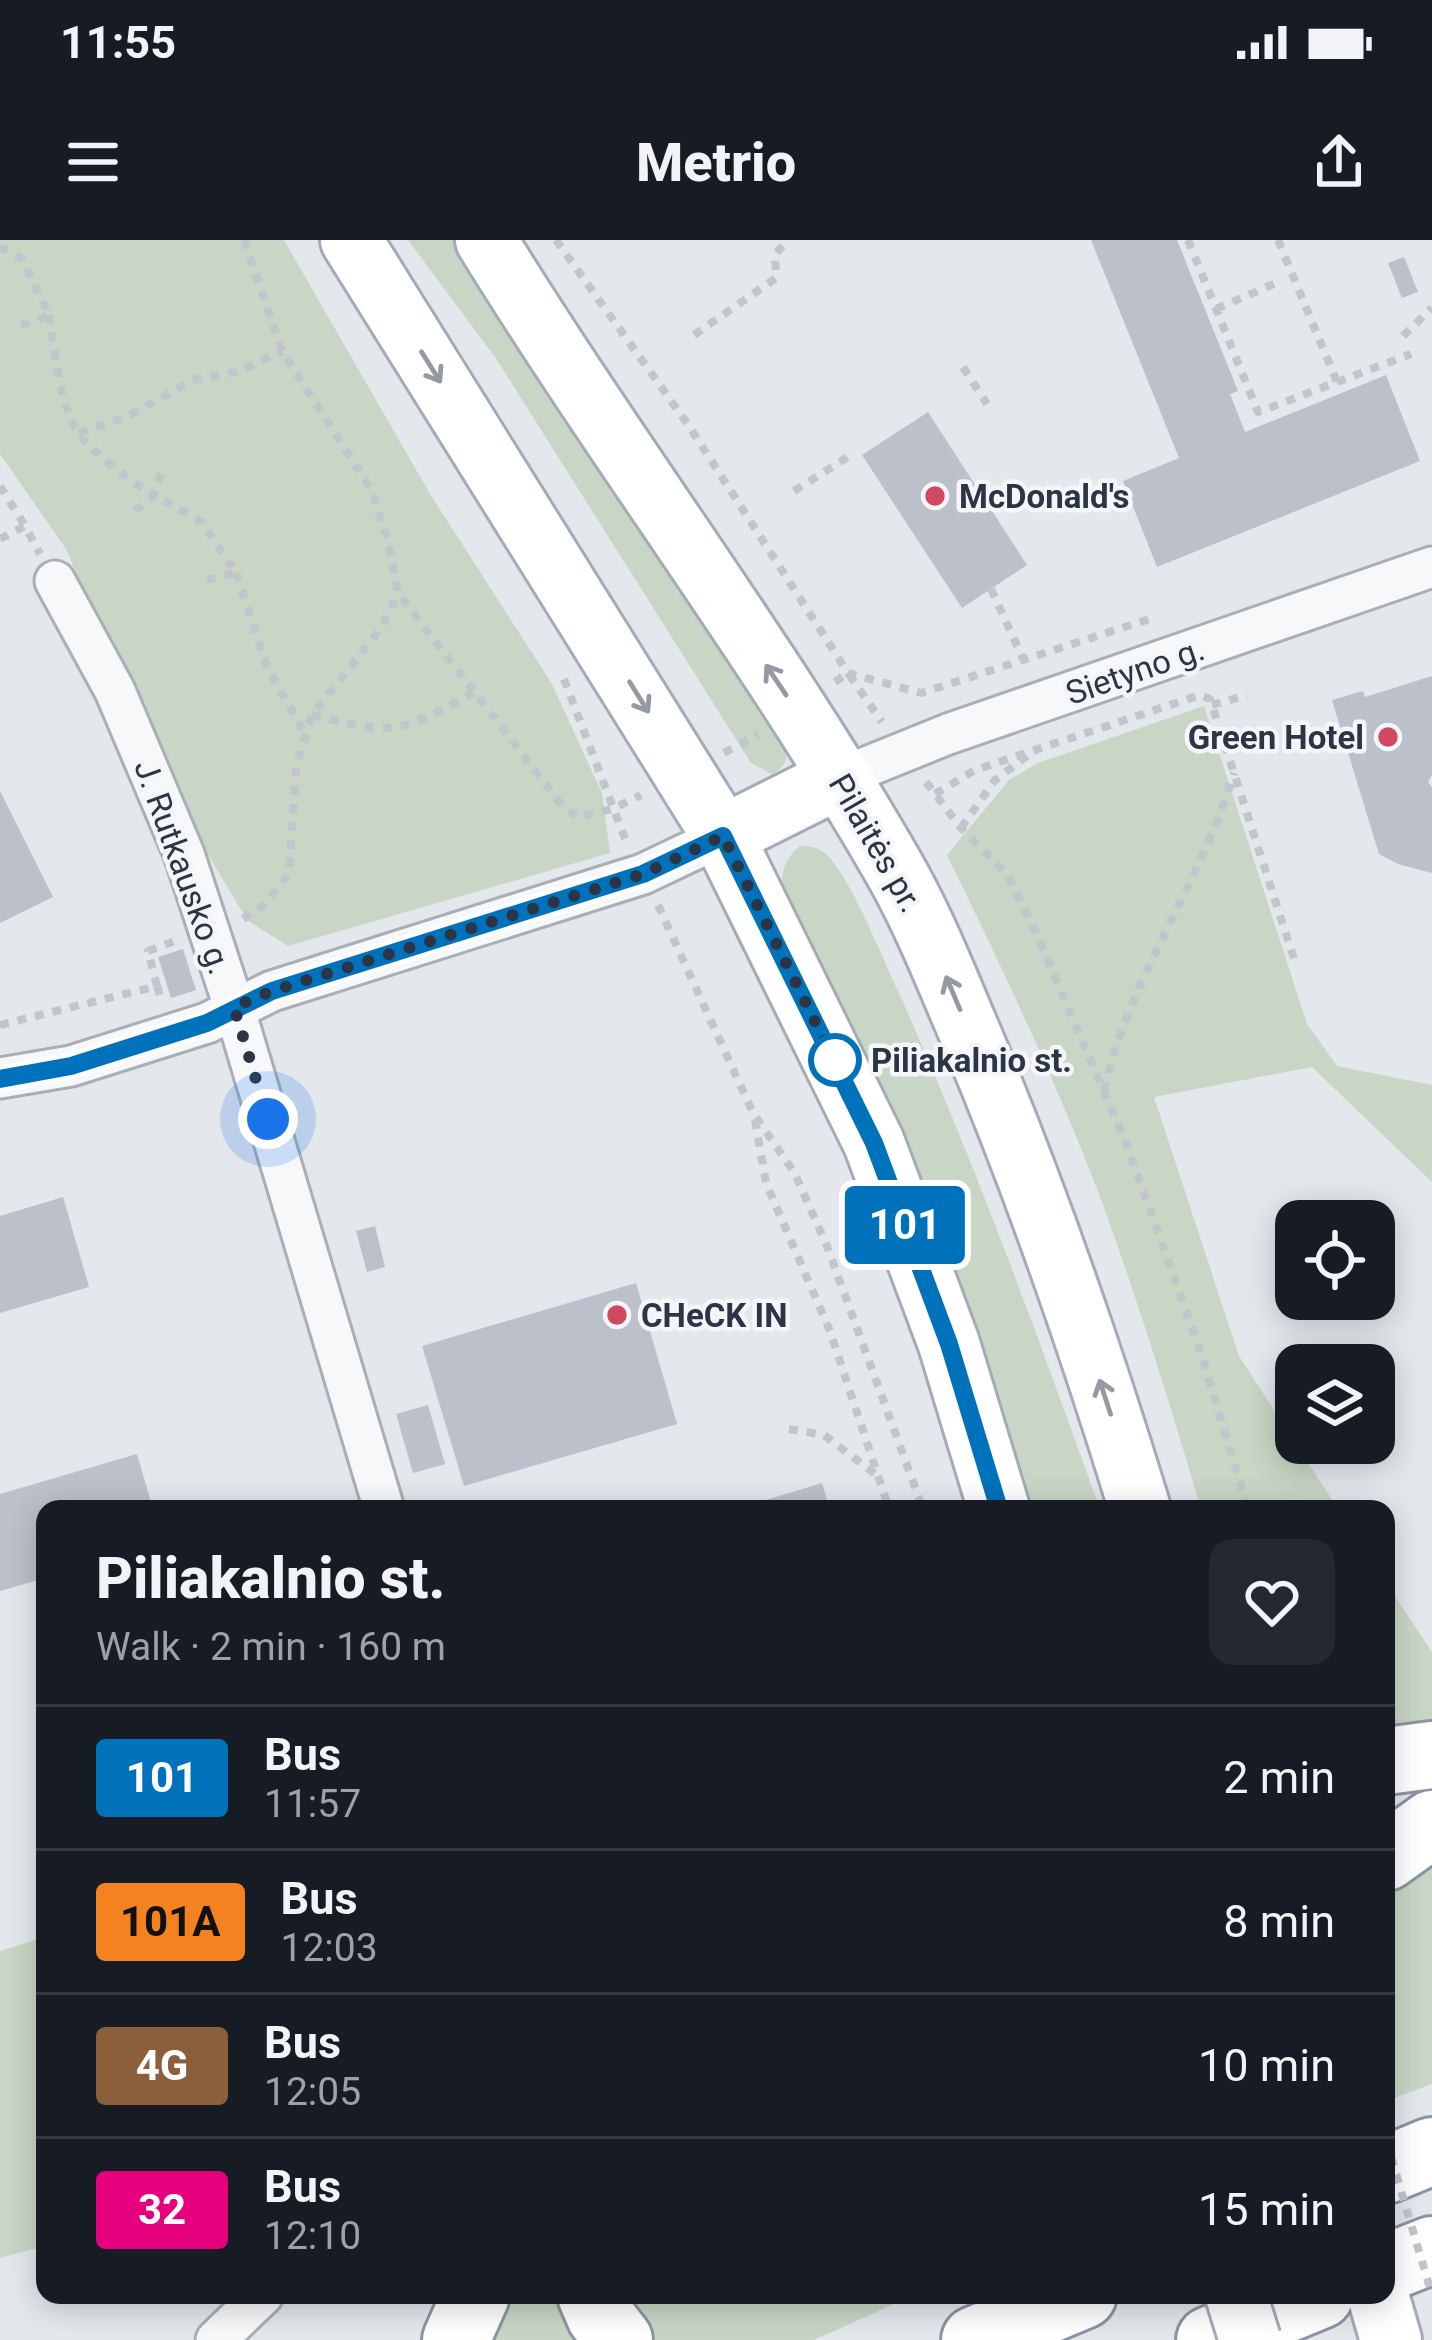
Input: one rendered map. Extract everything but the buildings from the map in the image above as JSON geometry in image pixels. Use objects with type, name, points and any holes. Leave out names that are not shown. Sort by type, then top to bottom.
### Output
[{"type":"highway","points":[[1395,1760],[1432,1756]]},
{"type":"highway","points":[[1395,1851],[1432,1824]]},
{"type":"highway","points":[[1395,2166],[1432,2151]]},
{"type":"highway","points":[[1395,2264],[1432,2250]]},
{"type":"highway","points":[[456,2340],[472,2304]]},
{"type":"highway","points":[[595,2304],[620,2340]]},
{"type":"highway","points":[[974,2340],[1061,2304]]},
{"type":"highway","points":[[1210,2340],[1298,2304]]},
{"type":"main road","points":[[351,240],[723,836],[874,1143],[949,1344],[996,1500]]},
{"type":"main road","name":"Pilaitės pr.","points":[[486,240],[563,366],[796,710],[923,924],[1053,1239],[1137,1500]]},
{"type":"main road","points":[[723,836],[839,778]]},
{"type":"main road","points":[[1238,2304],[1250,2340]]},
{"type":"main road","points":[[1381,2304],[1391,2340]]},
{"type":"street","name":"Sietyno g.","points":[[839,778],[1432,567]]},
{"type":"street","name":"J. Rutkausko g.","points":[[55,581],[124,712],[184,854],[381,1500]]},
{"type":"street","points":[[0,1078],[34,1075],[91,1060],[207,1023],[272,991],[643,874],[723,836]]},
{"type":"street","points":[[217,2340],[253,2304]]},
{"type":"path","points":[[244,240],[282,351],[372,491],[398,593],[564,808],[579,818],[612,809]]},
{"type":"path","points":[[556,240],[689,426],[902,752],[962,828],[1007,874],[1126,1143],[1200,1350],[1245,1500]]},
{"type":"path","points":[[694,334],[776,278],[775,254],[789,240]]},
{"type":"path","points":[[1188,240],[1258,412],[1411,354]]},
{"type":"path","points":[[1278,240],[1337,382]]},
{"type":"path","points":[[0,247],[22,259],[49,315],[63,393],[78,433],[154,495],[202,522],[236,573],[268,667],[306,736]]},
{"type":"path","points":[[1216,309],[1276,284]]},
{"type":"path","points":[[1403,336],[1432,308]]},
{"type":"path","points":[[20,326],[49,315]]},
{"type":"path","points":[[78,433],[126,417],[193,380],[238,372],[282,351]]},
{"type":"path","points":[[963,368],[987,404]]},
{"type":"path","points":[[794,491],[848,457]]},
{"type":"path","points":[[135,512],[154,495],[161,473]]},
{"type":"path","points":[[0,486],[25,526]]},
{"type":"path","points":[[206,580],[236,573]]},
{"type":"path","points":[[991,589],[1024,661]]},
{"type":"path","points":[[237,923],[265,904],[289,873],[296,767],[312,715],[382,627],[398,593]]},
{"type":"path","points":[[848,673],[921,692]]},
{"type":"path","points":[[312,715],[372,730],[413,726],[473,693]]},
{"type":"path","points":[[1212,705],[1246,694]]},
{"type":"path","points":[[935,794],[975,770],[1200,695],[1210,699],[1296,965]]},
{"type":"path","points":[[686,772],[796,710]]},
{"type":"path","points":[[962,828],[995,780],[1033,751]]},
{"type":"path","points":[[1104,1093],[1124,1020],[1207,850],[1234,773]]},
{"type":"path","points":[[643,874],[753,1113],[794,1172],[827,1246],[920,1500]]},
{"type":"path","points":[[753,1113],[766,1183],[830,1330],[886,1500]]},
{"type":"path","points":[[790,1429],[824,1435],[879,1477]]},
{"type":"path","points":[[1395,2170],[1432,2295]]},
{"type":"green space","points":[[0,240],[284,240],[430,494],[552,684],[602,793],[610,853],[288,946],[247,920],[166,784],[66,549],[0,454]]},
{"type":"green space","points":[[408,240],[457,240],[788,741],[785,761],[777,771],[772,774],[751,763],[495,357]]},
{"type":"green space","points":[[1204,706],[1307,1024],[1337,1066],[1432,1085],[1432,1182],[1312,1067],[1154,1097],[1239,1356],[1275,1412],[1275,1464],[1309,1464],[1332,1500],[1198,1500],[1089,1167],[947,855],[1009,780],[1038,763]]},
{"type":"green space","points":[[800,846],[820,850],[836,865],[856,899],[979,1183],[1097,1500],[1029,1500],[929,1213],[782,894],[790,856]]},
{"type":"green space","points":[[1395,1596],[1432,1652],[1432,1727],[1395,1733]]},
{"type":"green space","points":[[1432,1850],[1432,2084],[1395,2098],[1395,1881]]},
{"type":"green space","points":[[36,1940],[36,2248],[0,2258],[0,1951]]},
{"type":"green space","points":[[500,2304],[561,2304],[578,2340],[486,2340]]},
{"type":"green space","points":[[620,2304],[894,2304],[814,2340],[648,2340]]},
{"type":"bus line","name":"101","points":[[0,1079],[71,1066],[207,1023],[272,991],[643,874],[723,836],[874,1143],[949,1344],[996,1500]]},
{"type":"place","name":"McDonald's","points":[[935,496]]},
{"type":"place","name":"Green Hotel","points":[[1388,737]]},
{"type":"place","name":"Piliakalnio st.","points":[[835,1060]]},
{"type":"place","name":"CHeCK IN","points":[[617,1315]]},
{"type":"route","points":[[268,1119],[234,1007],[643,874],[723,836],[839,1070],[835,1060]]}]
